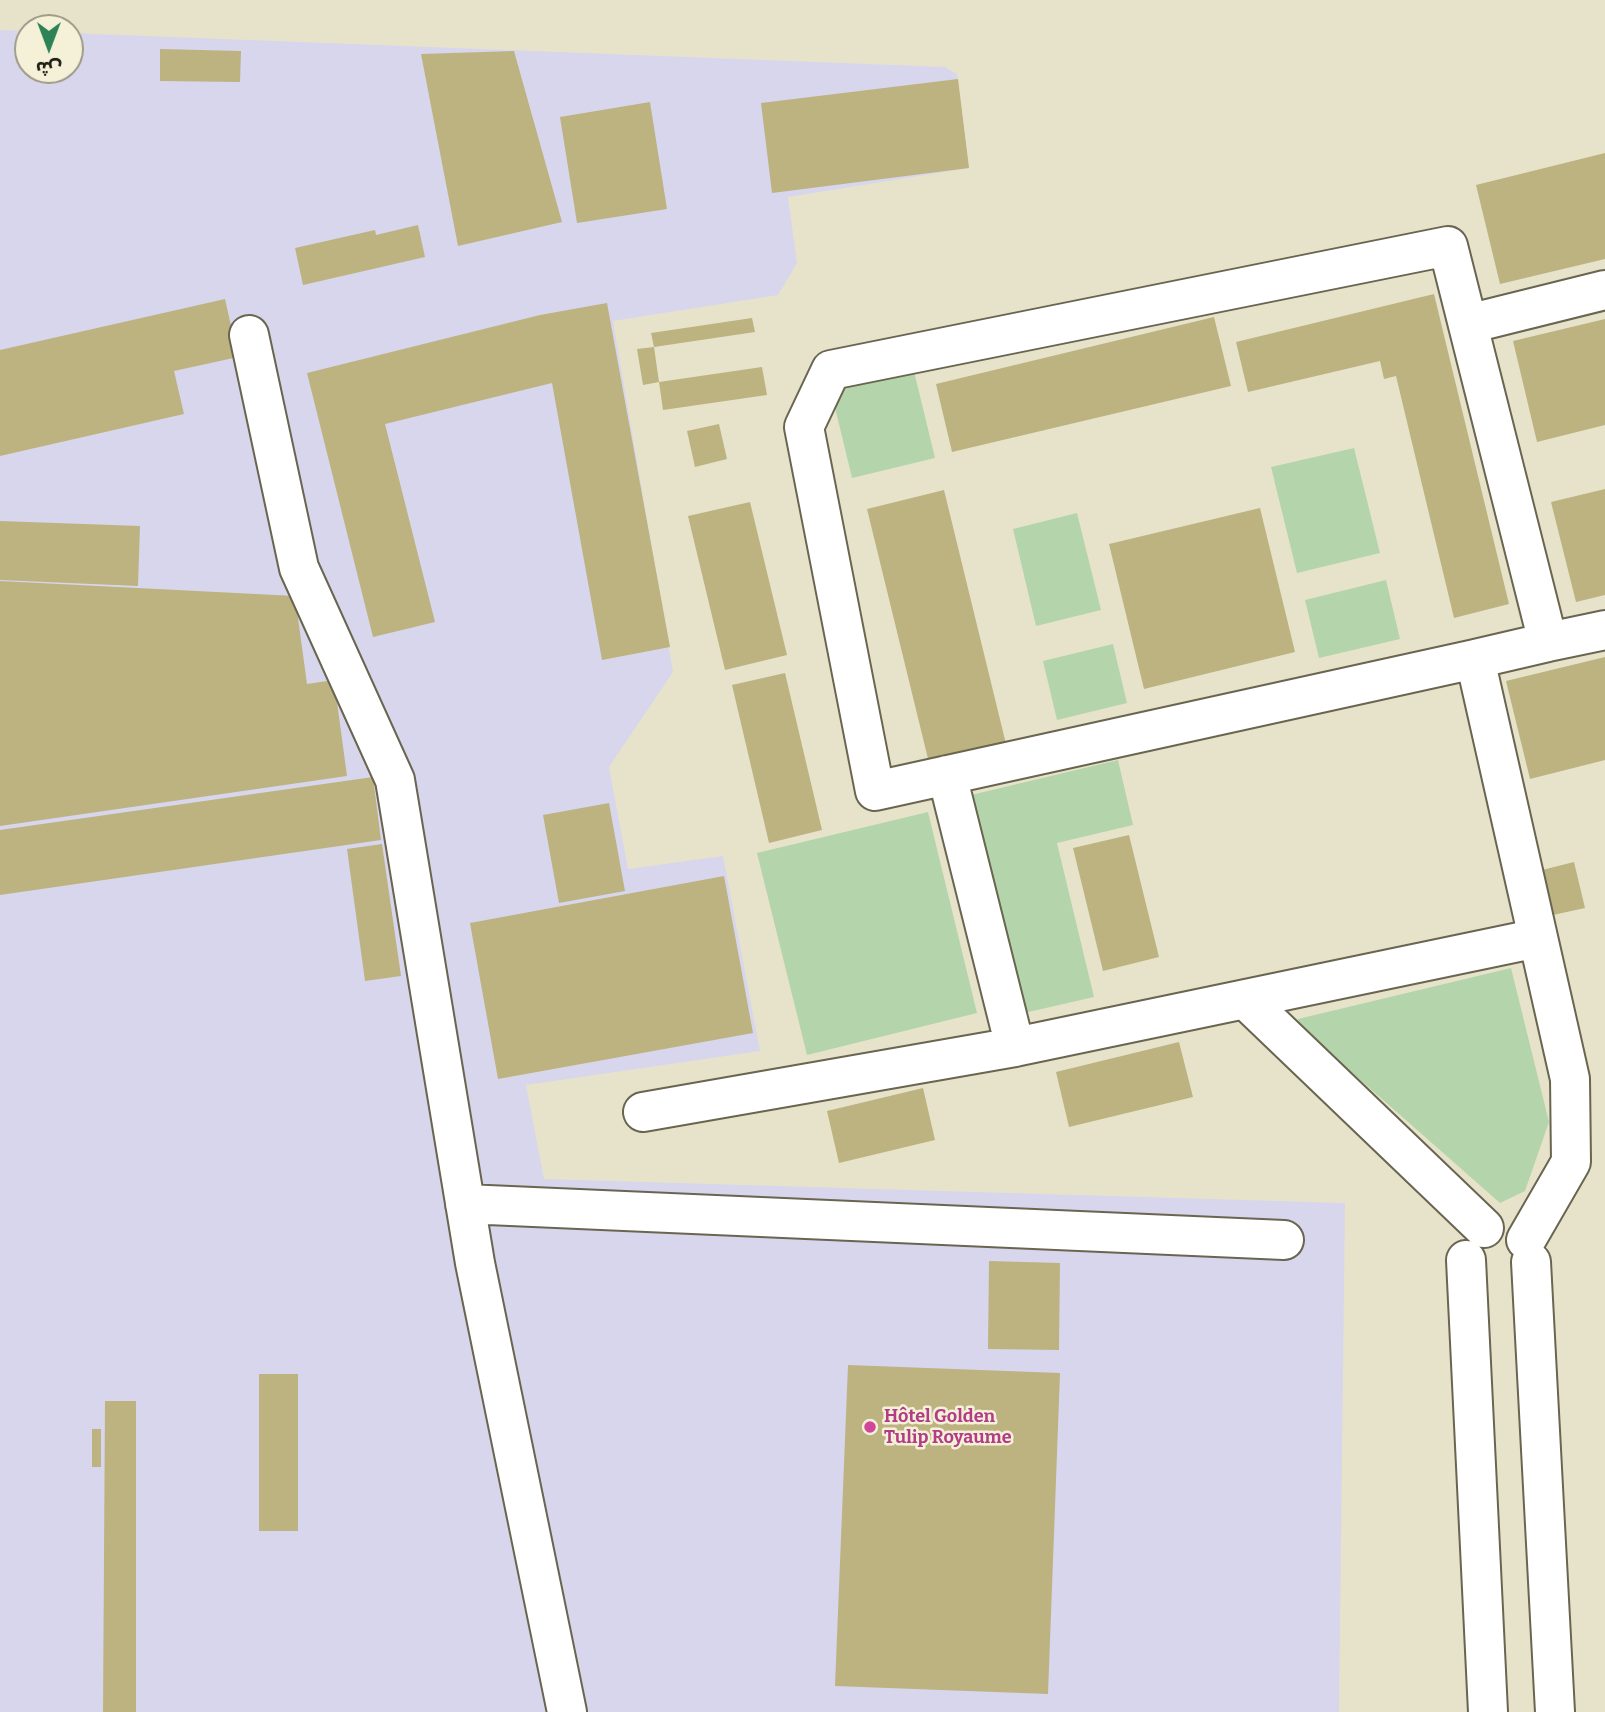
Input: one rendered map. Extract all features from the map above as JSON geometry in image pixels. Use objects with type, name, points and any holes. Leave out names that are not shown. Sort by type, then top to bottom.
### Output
[{"type":"street","points":[[1548,642],[1448,246],[831,370],[804,427],[875,790],[1605,630]]},
{"type":"street","points":[[1468,324],[1605,290]]},
{"type":"street","points":[[249,335],[299,568],[395,780],[475,1263],[567,1712]]},
{"type":"street","points":[[1475,659],[1570,1079],[1571,1162],[1528,1251],[1520,1282],[1499,1290],[1485,1287],[1475,1281],[1469,1271],[1475,1244],[1495,1225],[1508,1227],[1528,1251],[1555,1712]]},
{"type":"street","points":[[947,775],[1015,1047]]},
{"type":"street","points":[[643,1112],[1015,1047],[1538,938]]},
{"type":"street","points":[[1245,999],[1475,1244],[1488,1712]]},
{"type":"street","points":[[466,1204],[1284,1240]]},
{"type":"shaded area","points":[[0,30],[14,30],[14,84],[84,84],[84,34],[945,67],[957,74],[969,168],[788,197],[797,263],[778,295],[613,321],[673,672],[609,767],[628,869],[723,856],[760,1051],[526,1085],[544,1179],[1345,1203],[1339,1712],[0,1712]]},
{"type":"green space","points":[[914,371],[935,458],[852,478],[831,391]]},
{"type":"green space","points":[[1354,448],[1380,553],[1297,573],[1271,467]]},
{"type":"green space","points":[[1077,513],[1101,610],[1036,626],[1013,529]]},
{"type":"green space","points":[[1386,580],[1400,639],[1319,658],[1305,600]]},
{"type":"green space","points":[[1113,644],[1127,703],[1057,720],[1043,661]]},
{"type":"green space","points":[[1118,760],[1133,825],[1057,843],[1094,997],[1024,1013],[971,795]]},
{"type":"green space","points":[[928,812],[977,1013],[807,1055],[757,853]]},
{"type":"green space","points":[[1511,968],[1549,1122],[1525,1191],[1500,1203],[1299,1026],[1298,1019]]},
{"type":"building","points":[[160,49],[241,51],[240,82],[160,81]]},
{"type":"building","points":[[514,51],[562,222],[458,246],[421,54]]},
{"type":"building","points":[[958,79],[969,168],[772,193],[761,103]]},
{"type":"building","points":[[650,102],[667,209],[577,223],[560,117]]},
{"type":"building","points":[[1605,153],[1605,259],[1500,284],[1476,185]]},
{"type":"building","points":[[418,225],[425,257],[303,285],[295,248],[375,230],[376,235]]},
{"type":"building","points":[[1434,294],[1509,604],[1454,618],[1396,376],[1384,379],[1380,361],[1248,392],[1236,342]]},
{"type":"building","points":[[225,299],[238,357],[174,371],[184,414],[0,456],[0,350]]},
{"type":"building","points":[[607,303],[670,647],[602,660],[552,383],[385,424],[435,622],[373,637],[307,373],[540,315]]},
{"type":"building","points":[[1214,317],[1231,386],[952,452],[936,384]]},
{"type":"building","points":[[752,318],[755,332],[654,347],[651,333]]},
{"type":"building","points":[[1605,319],[1605,425],[1537,442],[1513,341]]},
{"type":"building","points":[[654,347],[659,382],[643,385],[637,349]]},
{"type":"building","points":[[762,367],[767,395],[663,410],[659,382]]},
{"type":"building","points":[[719,424],[727,459],[695,467],[687,431]]},
{"type":"building","points":[[1605,489],[1605,595],[1576,602],[1551,502]]},
{"type":"building","points":[[944,490],[1007,748],[930,767],[867,509]]},
{"type":"building","points":[[750,502],[787,655],[725,670],[688,516]]},
{"type":"building","points":[[1260,508],[1295,652],[1144,689],[1109,544]]},
{"type":"building","points":[[0,521],[140,526],[138,586],[0,580]]},
{"type":"building","points":[[0,581],[295,596],[307,684],[334,680],[347,776],[0,826]]},
{"type":"building","points":[[1605,657],[1605,760],[1530,779],[1506,681]]},
{"type":"building","points":[[785,673],[822,830],[769,843],[732,685]]},
{"type":"building","points":[[373,777],[381,840],[0,895],[0,830]]},
{"type":"building","points":[[609,803],[625,891],[559,903],[543,815]]},
{"type":"building","points":[[1129,835],[1159,957],[1103,971],[1073,848]]},
{"type":"building","points":[[382,844],[401,976],[365,981],[347,849]]},
{"type":"building","points":[[1574,862],[1585,908],[1553,915],[1542,870]]},
{"type":"building","points":[[724,876],[753,1033],[498,1079],[470,923]]},
{"type":"building","points":[[1179,1042],[1193,1097],[1069,1127],[1056,1072]]},
{"type":"building","points":[[923,1088],[935,1140],[839,1163],[827,1111]]},
{"type":"building","points":[[989,1261],[1060,1263],[1059,1350],[988,1349]]},
{"type":"building","points":[[848,1365],[1060,1373],[1048,1694],[835,1686]]},
{"type":"building","points":[[259,1374],[298,1374],[298,1531],[259,1531]]},
{"type":"building","points":[[105,1401],[136,1401],[136,1712],[103,1712]]},
{"type":"building","points":[[92,1429],[101,1429],[101,1467],[92,1467]]},
{"type":"place","name":"Hôtel Golden Tulip Royaume","points":[[870,1427]]}]
